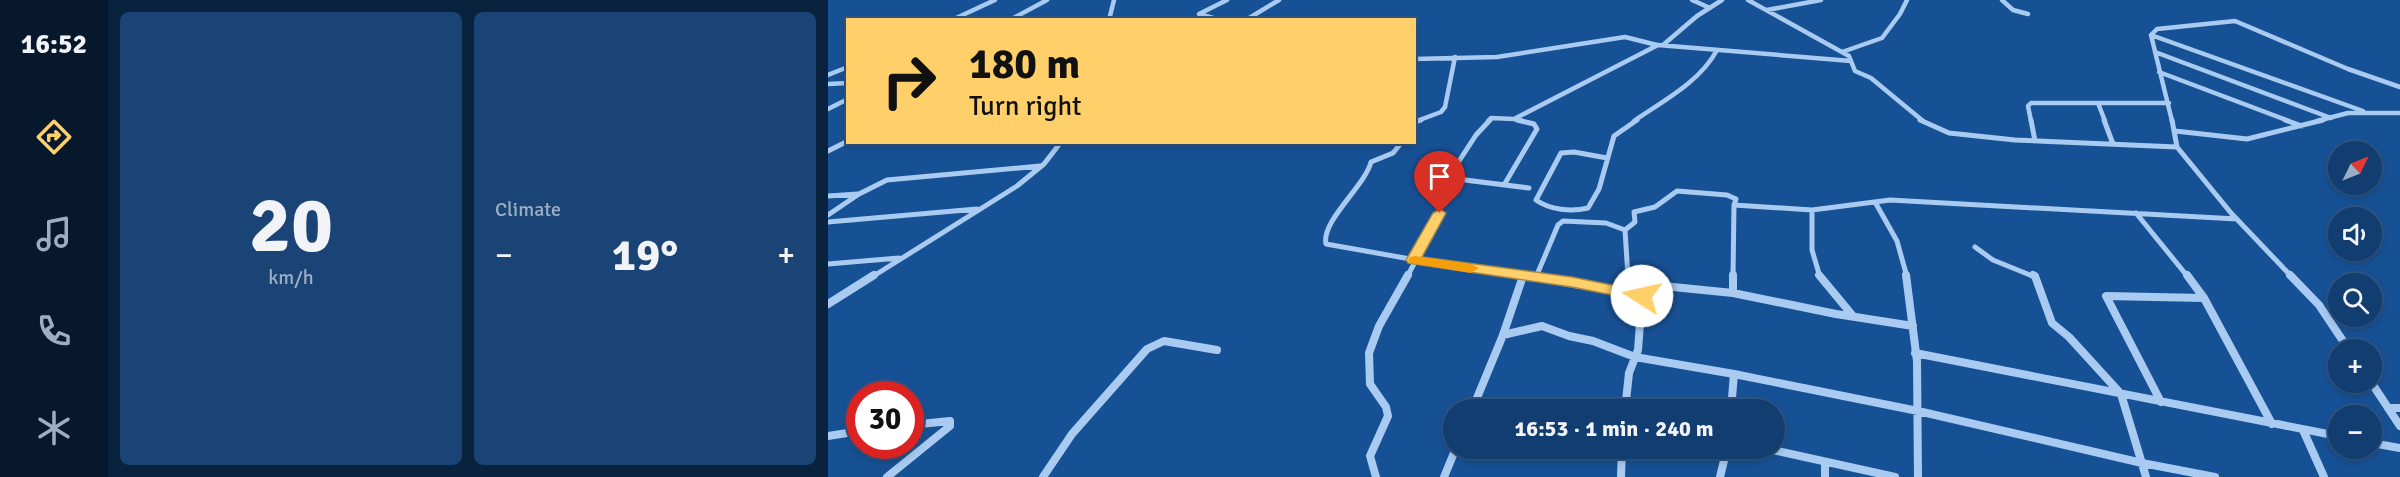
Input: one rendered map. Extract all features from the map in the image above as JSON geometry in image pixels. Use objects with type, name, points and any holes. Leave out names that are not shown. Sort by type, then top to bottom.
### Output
[{"type":"street","points":[[956,18],[995,0]]},
{"type":"street","points":[[1014,18],[1047,0]]},
{"type":"street","points":[[1110,18],[1114,0]]},
{"type":"street","points":[[1213,18],[1200,14],[1227,0]]},
{"type":"street","points":[[1249,18],[1279,0]]},
{"type":"street","points":[[1692,0],[1710,8]]},
{"type":"street","points":[[1514,119],[1660,45],[1722,0]]},
{"type":"street","points":[[1750,1],[1764,0]]},
{"type":"street","points":[[1767,10],[1821,0]]},
{"type":"street","points":[[1842,52],[1882,38],[1900,14],[1906,0]]},
{"type":"street","points":[[2002,0],[2009,8],[2028,14]]},
{"type":"street","points":[[1750,1],[1849,56],[1855,71],[1874,81],[1910,113],[1931,126],[1959,134],[2035,141],[2177,147]]},
{"type":"street","points":[[2151,35],[2157,29],[2235,21],[2348,69],[2400,87]]},
{"type":"street","points":[[2151,35],[2169,103],[2177,147],[2237,219],[2319,305],[2342,339]]},
{"type":"street","points":[[2151,35],[2365,112]]},
{"type":"street","points":[[1416,59],[1497,57],[1625,37],[1660,45],[1851,61]]},
{"type":"street","points":[[1607,158],[1574,152],[1561,153],[1536,200],[1543,205],[1575,209],[1588,208],[1600,186],[1612,140],[1616,134],[1693,79],[1708,66],[1717,50]]},
{"type":"street","points":[[2155,52],[2331,118]]},
{"type":"street","points":[[1416,121],[1441,112],[1445,106],[1455,57]]},
{"type":"street","points":[[828,75],[846,68]]},
{"type":"street","points":[[2159,72],[2302,126]]},
{"type":"street","points":[[828,84],[846,83]]},
{"type":"street","points":[[828,110],[846,100]]},
{"type":"street","points":[[2035,141],[2028,106],[2031,103],[2169,103]]},
{"type":"street","points":[[2098,103],[2113,144]]},
{"type":"street","points":[[2175,131],[2247,139],[2365,112],[2400,113]]},
{"type":"street","points":[[1448,178],[1486,121],[1495,117],[1534,124],[1537,129],[1504,185]]},
{"type":"street","points":[[828,151],[846,142]]},
{"type":"street","points":[[828,304],[1017,186],[1041,166],[1059,144]]},
{"type":"street","points":[[1400,144],[1393,153],[1371,162],[1368,174],[1340,209],[1325,239],[1326,244],[1642,296]]},
{"type":"street","points":[[828,215],[859,194],[890,180],[1041,166]]},
{"type":"street","points":[[1425,175],[1529,188]]},
{"type":"street","points":[[1625,230],[1635,222],[1637,210],[1655,207],[1677,191],[1728,195],[1736,199],[1734,205],[1733,293]]},
{"type":"street","points":[[828,196],[859,194]]},
{"type":"street","points":[[1734,205],[1782,210],[1812,210],[1890,200],[2237,219]]},
{"type":"street","points":[[1875,202],[1898,244],[1911,299],[1918,411],[1918,477]]},
{"type":"street","points":[[828,222],[980,208]]},
{"type":"street","points":[[1812,210],[1810,223],[1817,272],[1846,302],[1853,316]]},
{"type":"street","points":[[1376,477],[1370,456],[1388,416],[1386,407],[1370,384],[1369,353],[1379,326],[1440,213]]},
{"type":"street","points":[[2136,213],[2204,298],[2272,424]]},
{"type":"street","points":[[1536,277],[1558,225],[1563,221],[1606,223],[1625,230]]},
{"type":"street","points":[[1625,230],[1628,279],[1643,284],[1733,293],[1913,326]]},
{"type":"street","points":[[1975,247],[1993,260],[2035,276],[2052,323],[2069,337],[2121,394],[2146,477]]},
{"type":"street","points":[[828,264],[902,257]]},
{"type":"street","points":[[1476,399],[1524,276]]},
{"type":"street","points":[[1626,399],[1629,373],[1638,350],[1643,284]]},
{"type":"street","points":[[2161,402],[2106,296],[2204,298]]},
{"type":"street","points":[[1503,334],[1542,326],[1569,336],[1593,341],[1635,357],[1734,374],[1918,411],[2142,463],[2215,477]]},
{"type":"street","points":[[1043,477],[1096,404],[1147,349],[1164,342],[1217,350]]},
{"type":"street","points":[[1915,353],[2328,434]]},
{"type":"street","points":[[1732,399],[1734,374]]},
{"type":"street","points":[[2378,393],[2400,426]]},
{"type":"street","points":[[2388,408],[2400,408]]},
{"type":"street","points":[[924,424],[950,421],[950,426],[924,448]]},
{"type":"street","points":[[2303,430],[2324,477]]},
{"type":"street","points":[[828,436],[846,434]]},
{"type":"street","points":[[2382,445],[2400,448]]},
{"type":"street","points":[[1785,453],[1895,477]]},
{"type":"street","points":[[887,477],[910,459]]},
{"type":"street","points":[[1444,477],[1451,459]]},
{"type":"street","points":[[1621,477],[1622,459]]},
{"type":"street","points":[[1720,477],[1724,459]]},
{"type":"street","points":[[1825,462],[1825,477]]},
{"type":"slow traffic","points":[[1415,260],[1471,268]]},
{"type":"route","points":[[1440,213],[1413,260],[1572,282],[1642,296]]}]
